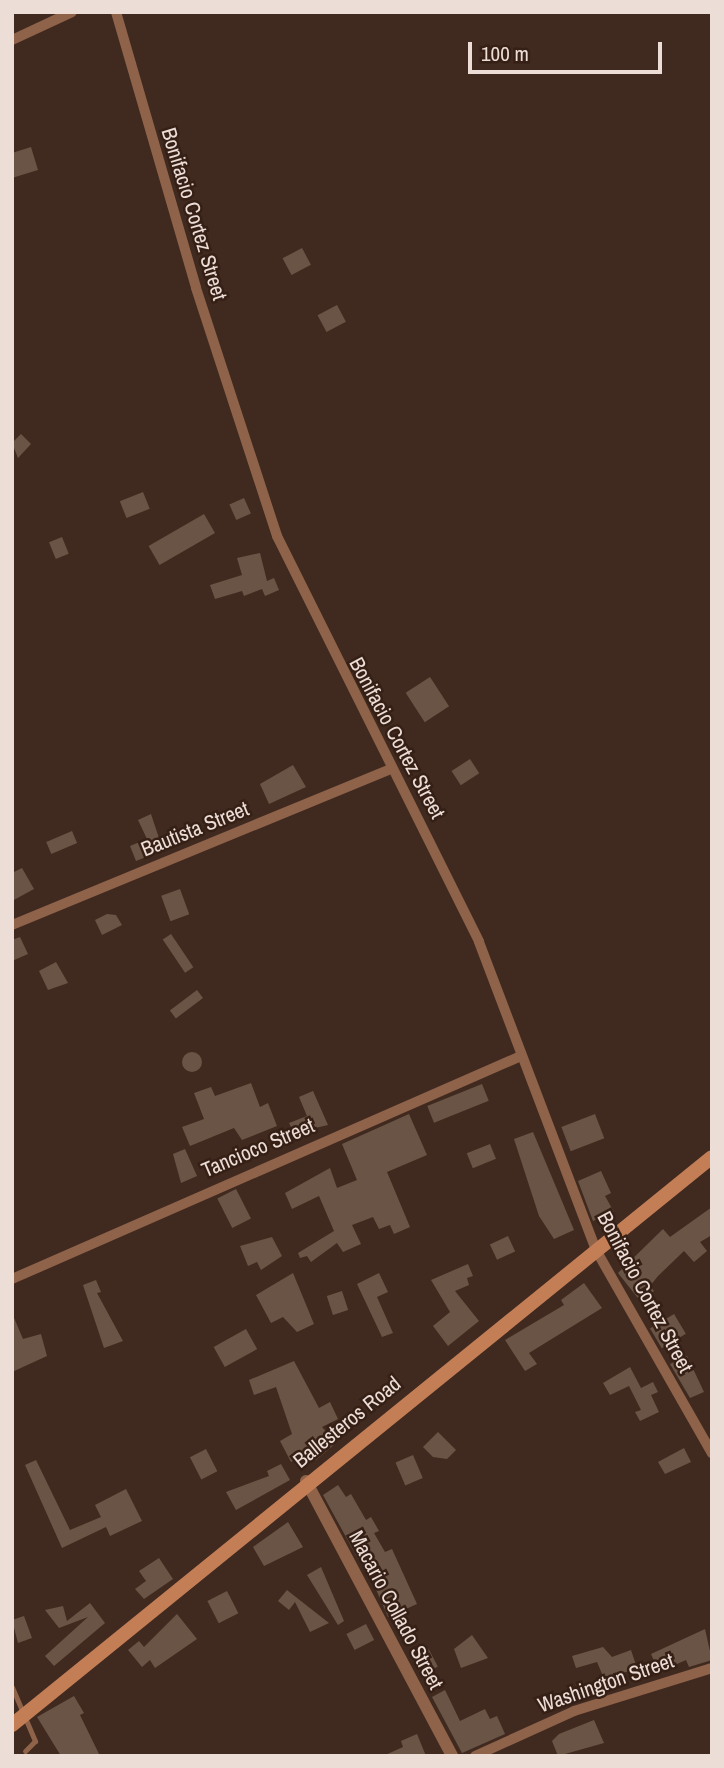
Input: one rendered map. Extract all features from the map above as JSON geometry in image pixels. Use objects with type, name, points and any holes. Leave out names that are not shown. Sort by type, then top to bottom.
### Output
[{"type":"main road","name":"Ballesteros Road","points":[[12,1726],[306,1481],[712,1157]]},
{"type":"street","points":[[12,40],[72,12]]},
{"type":"street","name":"Bonifacio Cortez Street","points":[[117,12],[192,274],[277,536],[479,942],[596,1250],[712,1453]]},
{"type":"street","name":"Bautista Street","points":[[12,925],[391,769]]},
{"type":"street","name":"Tancioco Street","points":[[12,1279],[521,1056]]},
{"type":"street","name":"Macario Collado Street","points":[[306,1481],[452,1756]]},
{"type":"street","name":"Washington Street","points":[[475,1756],[574,1711],[712,1668]]},
{"type":"lane","points":[[12,1687],[35,1741],[25,1751]]},
{"type":"building","points":[[31,147],[38,170],[12,178],[12,153]]},
{"type":"building","points":[[302,248],[311,265],[291,275],[283,258]]},
{"type":"building","points":[[337,305],[346,322],[326,332],[318,315]]},
{"type":"building","points":[[21,434],[31,444],[18,458],[12,443]]},
{"type":"building","points":[[143,492],[150,509],[127,518],[120,501]]},
{"type":"building","points":[[244,498],[251,514],[236,520],[229,505]]},
{"type":"building","points":[[204,514],[215,533],[160,565],[149,546]]},
{"type":"building","points":[[62,537],[69,554],[56,559],[49,542]]},
{"type":"building","points":[[260,553],[267,581],[274,578],[279,590],[265,596],[262,589],[244,596],[242,591],[215,599],[210,585],[242,575],[237,558]]},
{"type":"building","points":[[430,677],[449,706],[425,722],[406,693]]},
{"type":"building","points":[[470,759],[479,773],[461,785],[452,771]]},
{"type":"building","points":[[293,765],[306,787],[269,804],[260,784]]},
{"type":"building","points":[[151,814],[163,850],[136,861],[130,846],[147,839],[138,820]]},
{"type":"building","points":[[72,831],[77,843],[51,854],[46,842]]},
{"type":"building","points":[[22,868],[34,889],[12,901],[12,873]]},
{"type":"building","points":[[180,889],[189,914],[170,921],[161,896]]},
{"type":"building","points":[[107,914],[116,915],[122,925],[102,935],[95,920]]},
{"type":"building","points":[[171,934],[193,967],[185,973],[163,940]]},
{"type":"building","points":[[20,937],[28,954],[12,961],[12,940]]},
{"type":"building","points":[[56,962],[68,983],[48,990],[39,971]]},
{"type":"building","points":[[197,990],[203,998],[176,1018],[170,1010]]},
{"type":"building","points":[[192,1052],[199,1055],[202,1062],[199,1069],[192,1072],[185,1069],[182,1062],[185,1055]]},
{"type":"building","points":[[251,1083],[260,1107],[268,1103],[277,1126],[242,1140],[234,1128],[190,1146],[182,1127],[204,1119],[194,1093],[211,1087],[215,1096]]},
{"type":"building","points":[[482,1084],[489,1101],[434,1123],[427,1106]]},
{"type":"building","points":[[313,1091],[328,1125],[294,1133],[289,1123],[307,1116],[299,1097]]},
{"type":"building","points":[[409,1114],[427,1155],[387,1172],[410,1227],[394,1234],[390,1225],[379,1229],[373,1217],[352,1225],[361,1244],[343,1252],[337,1243],[311,1262],[307,1256],[300,1258],[298,1253],[334,1231],[319,1196],[292,1209],[285,1193],[330,1168],[337,1188],[357,1180],[342,1144]]},
{"type":"building","points":[[595,1114],[604,1138],[571,1151],[561,1127]]},
{"type":"building","points":[[533,1132],[574,1230],[554,1239],[539,1216],[514,1139]]},
{"type":"building","points":[[490,1144],[496,1159],[473,1168],[467,1153]]},
{"type":"building","points":[[185,1149],[197,1176],[181,1183],[173,1154]]},
{"type":"building","points":[[601,1171],[611,1193],[605,1196],[614,1212],[593,1221],[578,1181]]},
{"type":"building","points":[[236,1189],[251,1218],[232,1228],[217,1199]]},
{"type":"building","points":[[712,1207],[712,1235],[700,1242],[707,1251],[694,1262],[684,1251],[650,1286],[654,1291],[644,1300],[637,1297],[618,1273],[663,1229],[670,1237]]},
{"type":"building","points":[[508,1236],[515,1251],[497,1260],[490,1244]]},
{"type":"building","points":[[272,1237],[282,1256],[261,1270],[257,1262],[248,1266],[240,1246]]},
{"type":"building","points":[[468,1264],[473,1276],[467,1278],[469,1285],[455,1291],[479,1321],[448,1346],[433,1326],[450,1312],[431,1280]]},
{"type":"building","points":[[293,1273],[314,1324],[297,1332],[283,1317],[271,1323],[256,1295]]},
{"type":"building","points":[[379,1273],[388,1292],[377,1297],[393,1333],[382,1337],[357,1284]]},
{"type":"building","points":[[96,1280],[101,1292],[97,1293],[123,1341],[104,1348],[83,1285]]},
{"type":"building","points":[[584,1283],[602,1308],[529,1353],[537,1364],[525,1371],[505,1340],[564,1305],[561,1300]]},
{"type":"building","points":[[342,1291],[348,1310],[333,1315],[327,1296]]},
{"type":"building","points":[[12,1313],[23,1339],[41,1334],[47,1356],[12,1372]]},
{"type":"building","points":[[674,1314],[686,1334],[662,1348],[650,1328]]},
{"type":"building","points":[[246,1329],[257,1349],[225,1367],[214,1347]]},
{"type":"building","points":[[687,1356],[704,1392],[690,1398],[670,1364]]},
{"type":"building","points":[[294,1361],[319,1408],[330,1402],[338,1419],[322,1427],[336,1443],[316,1460],[309,1452],[291,1462],[280,1441],[292,1434],[276,1387],[254,1395],[249,1380]]},
{"type":"building","points":[[630,1367],[641,1388],[653,1382],[658,1392],[651,1395],[659,1412],[640,1421],[635,1412],[641,1410],[629,1386],[610,1395],[603,1383]]},
{"type":"building","points":[[438,1432],[456,1450],[447,1459],[433,1457],[423,1447]]},
{"type":"building","points":[[684,1448],[691,1462],[665,1474],[658,1462]]},
{"type":"building","points":[[206,1449],[217,1471],[201,1479],[190,1457]]},
{"type":"building","points":[[413,1455],[423,1478],[405,1485],[396,1462]]},
{"type":"building","points":[[36,1460],[70,1530],[101,1517],[95,1505],[126,1489],[142,1521],[110,1536],[106,1527],[62,1548],[25,1465]]},
{"type":"building","points":[[281,1464],[290,1480],[236,1510],[226,1492],[269,1476],[267,1471]]},
{"type":"building","points":[[338,1485],[346,1497],[351,1494],[366,1520],[371,1517],[379,1531],[374,1533],[385,1552],[392,1549],[417,1604],[388,1617],[362,1557],[358,1559],[323,1495]]},
{"type":"building","points":[[288,1522],[303,1547],[264,1566],[253,1547]]},
{"type":"building","points":[[159,1558],[173,1579],[144,1599],[135,1589],[146,1581],[139,1571]]},
{"type":"building","points":[[321,1567],[344,1621],[338,1625],[307,1575]]},
{"type":"building","points":[[287,1590],[329,1623],[310,1632],[295,1602],[289,1610],[278,1601]]},
{"type":"building","points":[[227,1591],[238,1613],[219,1623],[207,1601]]},
{"type":"building","points":[[90,1603],[105,1623],[54,1666],[45,1656],[88,1617],[59,1628],[45,1610],[63,1606],[67,1621]]},
{"type":"building","points":[[177,1614],[197,1639],[155,1668],[150,1660],[142,1667],[128,1650],[139,1641],[144,1647]]},
{"type":"building","points":[[24,1616],[32,1638],[18,1643],[12,1620]]},
{"type":"building","points":[[366,1624],[374,1640],[355,1650],[346,1634]]},
{"type":"building","points":[[705,1629],[712,1660],[689,1667],[686,1660],[659,1672],[651,1654]]},
{"type":"building","points":[[472,1635],[488,1658],[461,1668],[454,1649]]},
{"type":"building","points":[[603,1647],[612,1657],[631,1650],[637,1668],[615,1676],[618,1684],[608,1688],[597,1662],[576,1668],[572,1656]]},
{"type":"building","points":[[428,1648],[438,1667],[422,1675],[412,1656]]},
{"type":"building","points":[[445,1690],[460,1721],[485,1709],[490,1719],[497,1716],[505,1734],[462,1753],[432,1697]]},
{"type":"building","points":[[74,1696],[84,1713],[80,1715],[100,1756],[61,1756],[37,1717]]},
{"type":"building","points":[[594,1720],[604,1743],[558,1756],[552,1741],[559,1734]]},
{"type":"building","points":[[417,1734],[426,1756],[383,1756],[403,1747],[401,1741]]}]
